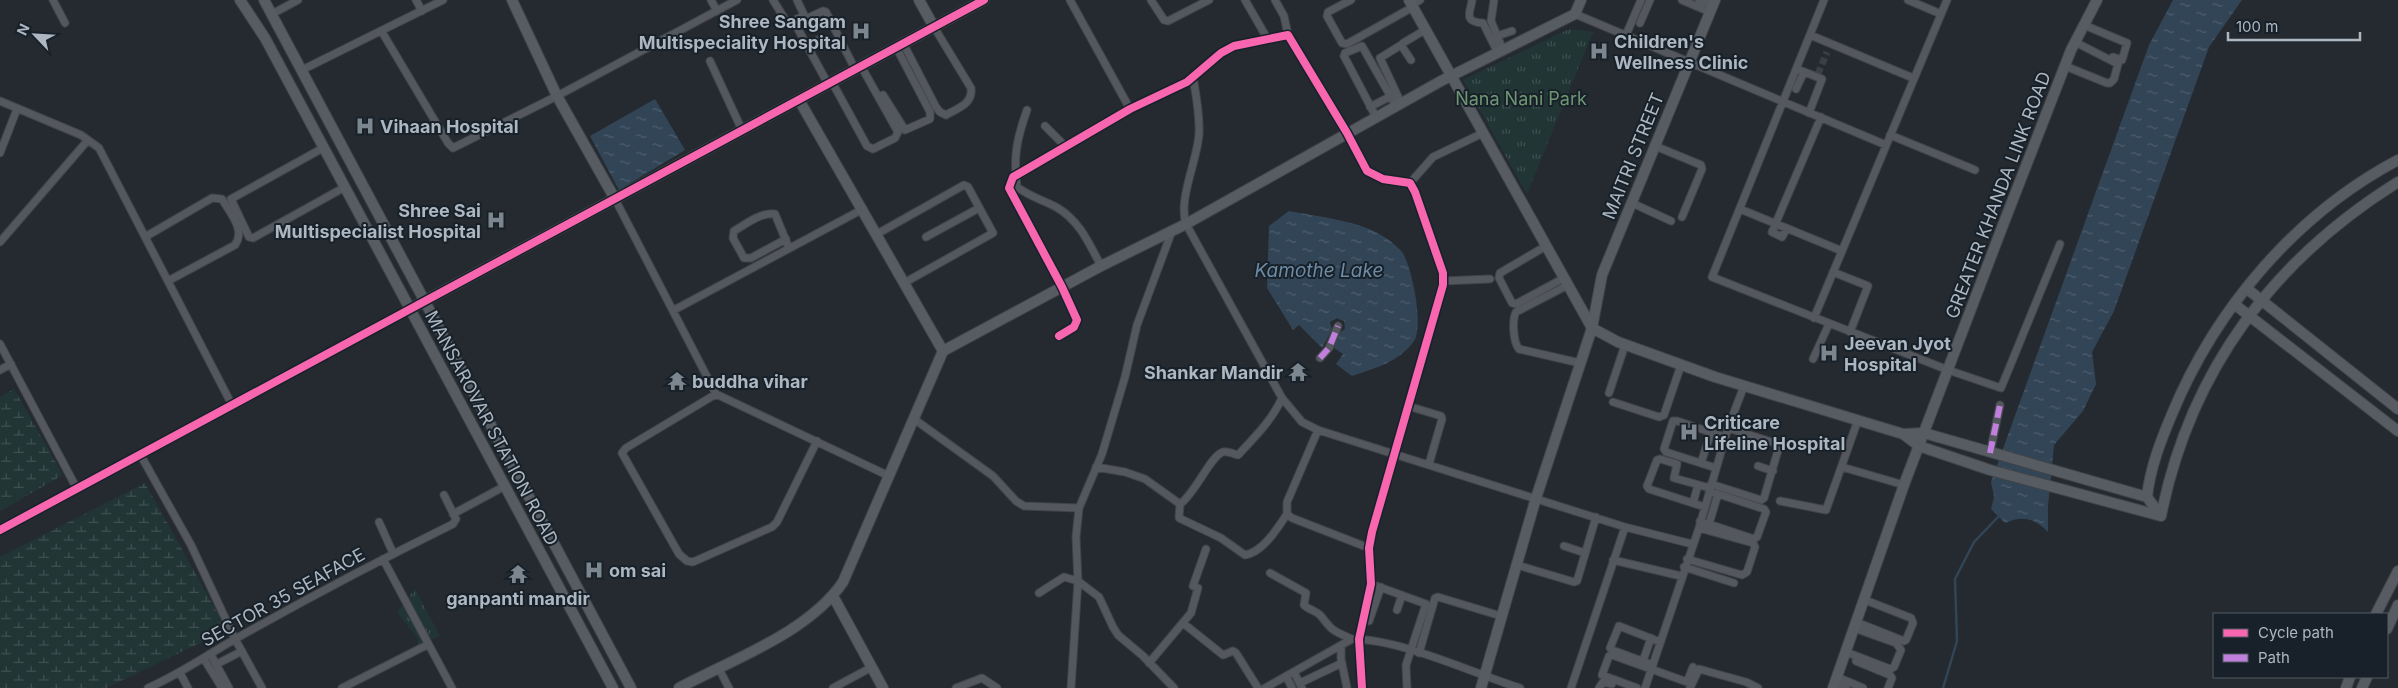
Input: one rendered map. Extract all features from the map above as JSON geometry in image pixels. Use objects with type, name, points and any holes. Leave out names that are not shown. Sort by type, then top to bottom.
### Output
[{"type":"street","points":[[53,0],[65,23]]},
{"type":"street","name":"MANSAROVAR STATION ROAD","points":[[240,0],[265,38],[612,688]]},
{"type":"street","name":"MANSAROVAR STATION ROAD","points":[[264,0],[631,688]]},
{"type":"street","points":[[272,14],[298,0]]},
{"type":"street","points":[[416,0],[422,11]]},
{"type":"street","points":[[302,70],[382,32],[442,0]]},
{"type":"street","points":[[512,0],[557,96],[615,199],[716,394],[889,476]]},
{"type":"street","points":[[710,0],[717,11]]},
{"type":"street","points":[[382,32],[448,143],[453,148],[557,96],[736,0]]},
{"type":"street","points":[[773,0],[788,24],[804,15],[799,0]]},
{"type":"street","points":[[799,0],[806,10]]},
{"type":"street","points":[[900,45],[940,112],[946,115],[968,102],[972,96],[970,88],[919,0]]},
{"type":"street","points":[[1070,0],[1130,110]]},
{"type":"street","points":[[1151,0],[1164,20],[1168,21],[1209,0]]},
{"type":"street","points":[[1245,0],[1267,38]]},
{"type":"street","points":[[1275,0],[1284,16],[1288,35],[1347,132],[1367,171],[1383,179],[1410,183]]},
{"type":"street","points":[[1351,0],[1328,12],[1327,16],[1342,43],[1347,44],[1414,3],[1425,30],[1592,328],[1625,344],[1681,365],[1903,434],[1919,446],[1990,470],[2054,489],[2161,516]]},
{"type":"street","points":[[1472,0],[1468,12],[1470,17],[1474,21],[1483,23],[1500,51]]},
{"type":"street","points":[[1494,0],[1491,21],[1500,51]]},
{"type":"street","points":[[679,688],[792,630],[822,608],[833,596],[843,582],[943,351],[1101,266],[1186,224],[1347,132],[1452,76],[1576,14],[1581,0]]},
{"type":"street","points":[[1626,35],[1641,0]]},
{"type":"street","points":[[1640,24],[1650,0]]},
{"type":"street","points":[[1682,0],[1713,6]]},
{"type":"street","points":[[1699,0],[1713,6]]},
{"type":"street","points":[[1824,0],[1799,69],[1712,277],[1948,370],[2001,388],[2060,244]]},
{"type":"street","points":[[1908,0],[1941,14]]},
{"type":"street","points":[[1814,318],[1946,0]]},
{"type":"street","name":"GREATER KHANDA LINK ROAD","points":[[1834,683],[1865,600],[1904,485],[2065,66],[2097,0]]},
{"type":"street","points":[[0,530],[981,1]]},
{"type":"street","name":"MAITRI STREET","points":[[1481,688],[1536,498],[1592,328],[1602,275],[1713,6]]},
{"type":"street","points":[[860,66],[898,132],[895,138],[873,149],[867,146],[807,46],[798,29],[799,22],[823,11],[826,12],[903,129],[908,130],[930,119],[930,112],[900,45]]},
{"type":"street","points":[[1576,14],[1886,144]]},
{"type":"street","points":[[2076,41],[2122,60],[2127,44],[2084,25]]},
{"type":"street","points":[[1403,43],[1425,30]]},
{"type":"street","points":[[1497,36],[1512,31]]},
{"type":"street","points":[[1059,336],[1074,327],[1077,320],[1062,287],[1009,188],[1016,174],[1193,77],[1227,50],[1267,38],[1288,35]]},
{"type":"street","points":[[1810,35],[1829,47],[1913,78]]},
{"type":"street","points":[[807,46],[820,39]]},
{"type":"street","points":[[2065,66],[2110,84],[2114,79],[2118,64],[2076,41]]},
{"type":"street","points":[[1376,117],[1344,56],[1345,53],[1362,46],[1398,105]]},
{"type":"street","points":[[1398,105],[1380,58],[1381,55],[1403,46],[1410,60]]},
{"type":"street","points":[[710,61],[742,130]]},
{"type":"street","points":[[1799,69],[1818,74]]},
{"type":"street","points":[[1796,89],[1799,69]]},
{"type":"street","points":[[1799,69],[1822,81],[1809,113]]},
{"type":"street","points":[[1193,77],[1199,132],[1195,161],[1182,212],[1186,224],[1282,398],[1302,422],[1318,430],[1625,527],[1692,544]]},
{"type":"street","points":[[292,91],[308,82]]},
{"type":"street","points":[[1370,107],[1391,96]]},
{"type":"street","points":[[798,100],[863,209],[943,351]]},
{"type":"street","points":[[0,101],[88,140],[99,148],[232,405]]},
{"type":"street","points":[[0,153],[17,108]]},
{"type":"street","points":[[1027,110],[1014,163],[1018,187],[1030,197],[1056,207],[1078,224],[1101,266]]},
{"type":"street","points":[[1776,223],[1821,117]]},
{"type":"street","points":[[1045,126],[1065,146]]},
{"type":"street","points":[[1410,183],[1433,157],[1483,133]]},
{"type":"street","points":[[1890,135],[1975,170]]},
{"type":"street","points":[[0,242],[88,140]]},
{"type":"street","points":[[1655,146],[1701,166],[1702,169],[1682,217]]},
{"type":"street","points":[[323,148],[231,199],[249,237],[252,238],[345,187]]},
{"type":"street","points":[[2147,497],[2149,481],[2157,454],[2177,401],[2203,351],[2234,304],[2278,252],[2327,207],[2398,160]]},
{"type":"street","points":[[2161,516],[2175,460],[2194,409],[2219,360],[2249,315],[2260,300],[2311,246],[2339,222],[2398,182]]},
{"type":"street","points":[[1362,688],[1356,639],[1371,584],[1369,548],[1443,281],[1443,273],[1415,192],[1410,183]]},
{"type":"street","points":[[877,234],[964,185],[968,187],[993,233],[904,283]]},
{"type":"street","points":[[145,237],[212,198],[222,199],[240,231],[239,240],[235,245],[168,281]]},
{"type":"street","points":[[1632,204],[1672,221]]},
{"type":"street","points":[[926,237],[979,208]]},
{"type":"street","points":[[674,310],[863,209]]},
{"type":"street","points":[[1740,209],[1842,251]]},
{"type":"street","points":[[786,239],[751,258],[744,258],[733,238],[734,232],[768,213],[775,214],[786,239],[789,248]]},
{"type":"street","points":[[1071,688],[1078,581],[1076,537],[1079,508],[1102,454],[1115,414],[1137,325],[1172,231]]},
{"type":"street","points":[[1546,246],[1500,274],[1499,278],[1512,303],[1516,304],[1566,281]]},
{"type":"street","points":[[1833,272],[1868,286],[1850,332]]},
{"type":"street","points":[[1443,281],[1490,280]]},
{"type":"street","points":[[1566,281],[1516,312],[1514,317],[1515,345],[1519,349],[1580,363]]},
{"type":"street","points":[[2246,288],[2398,409]]},
{"type":"street","points":[[2234,304],[2398,431]]},
{"type":"street","points":[[1814,359],[1830,324]]},
{"type":"street","points":[[1320,358],[1329,348],[1338,326]]},
{"type":"street","points":[[0,344],[77,489]]},
{"type":"street","points":[[1609,393],[1625,344]]},
{"type":"street","points":[[0,370],[11,364]]},
{"type":"street","points":[[1613,402],[1659,417],[1664,415],[1681,365]]},
{"type":"street","points":[[1645,688],[1705,507],[1725,437],[1744,386]]},
{"type":"street","points":[[716,394],[624,449],[622,453],[679,554],[687,562],[693,562],[772,527],[777,522],[817,441]]},
{"type":"street","points":[[1282,398],[1277,410],[1264,427],[1238,455],[1224,451],[1216,455],[1202,478],[1180,504],[1179,518],[1221,538],[1245,555],[1251,554],[1276,532],[1286,514],[1287,502],[1318,430]]},
{"type":"street","points":[[1991,454],[2000,405]]},
{"type":"street","points":[[1408,406],[1441,416],[1442,419],[1429,464]]},
{"type":"street","points":[[914,419],[994,476],[1016,501],[1024,506],[1079,508]]},
{"type":"street","points":[[1780,501],[1826,510],[1858,420]]},
{"type":"street","points":[[1716,468],[1666,452],[1664,449],[1673,421],[1725,437]]},
{"type":"street","points":[[1705,507],[1649,488],[1648,486],[1657,460],[1660,459],[1677,464],[1674,478],[1761,500],[1764,498],[1780,447],[1778,444],[1728,428]]},
{"type":"street","points":[[1701,463],[1711,432]]},
{"type":"street","points":[[1903,434],[1924,433],[2057,473],[2147,497],[2161,516]]},
{"type":"street","points":[[140,454],[191,545],[235,639],[262,688]]},
{"type":"street","points":[[1758,466],[1773,471]]},
{"type":"street","points":[[1096,467],[1125,472],[1145,479],[1180,504]]},
{"type":"street","points":[[1842,467],[1904,485]]},
{"type":"street","points":[[1693,503],[1698,485]]},
{"type":"street","points":[[453,514],[505,486]]},
{"type":"street","points":[[1699,525],[1709,524],[1754,539],[1757,537],[1766,512],[1764,509],[1718,494],[1710,488]]},
{"type":"street","points":[[512,500],[526,492]]},
{"type":"street","points":[[1709,524],[1718,494]]},
{"type":"street","points":[[383,559],[453,524],[456,519],[444,495]]},
{"type":"street","points":[[1286,514],[1369,548]]},
{"type":"street","points":[[1517,565],[1574,582],[1577,580],[1596,517]]},
{"type":"street","points":[[379,522],[393,553]]},
{"type":"street","points":[[1686,563],[1742,575],[1747,572],[1755,546],[1753,543],[1699,525]]},
{"type":"street","points":[[1571,688],[1625,527]]},
{"type":"street","points":[[1564,546],[1585,553]]},
{"type":"street","points":[[1150,663],[1190,613],[1198,588],[1193,586],[1206,549]]},
{"type":"street","name":"SECTOR 35 SEAFACE","points":[[148,688],[180,673],[235,639],[383,559],[452,688]]},
{"type":"street","points":[[1614,560],[1681,576]]},
{"type":"street","points":[[1686,563],[1734,582]]},
{"type":"street","points":[[2377,613],[2398,571]]},
{"type":"street","points":[[1270,574],[1306,593],[1304,605],[1320,616],[1327,626],[1356,639],[1411,650],[1520,688]]},
{"type":"street","points":[[1039,593],[1064,577],[1078,581],[1100,597],[1112,627],[1118,635],[1150,663],[1174,688]]},
{"type":"street","points":[[1371,584],[1426,604],[1406,665],[1407,688]]},
{"type":"street","points":[[1369,621],[1380,587]]},
{"type":"street","points":[[1397,610],[1402,595]]},
{"type":"street","points":[[833,596],[883,688]]},
{"type":"street","points":[[1419,653],[1435,598],[1438,596],[1502,616]]},
{"type":"street","points":[[1855,625],[1904,641],[1913,623],[1911,618],[1865,600]]},
{"type":"street","points":[[2388,623],[2398,605]]},
{"type":"street","points":[[1183,623],[1223,655],[1236,653],[1258,688]]},
{"type":"street","points":[[1845,654],[1890,669],[1894,667],[1901,650],[1896,643],[1855,625]]},
{"type":"street","points":[[1660,642],[1617,627],[1610,648],[1643,661],[1651,669],[1686,685],[1687,688]]},
{"type":"street","points":[[1643,661],[1651,638]]},
{"type":"street","points":[[1268,687],[1356,639]]},
{"type":"street","points":[[342,688],[427,644]]},
{"type":"street","points":[[1341,646],[1347,688]]},
{"type":"street","points":[[217,664],[242,651]]},
{"type":"street","points":[[1845,654],[1890,675],[1892,678],[1888,688]]},
{"type":"street","points":[[211,655],[229,688]]},
{"type":"street","points":[[1637,688],[1602,675],[1609,656],[1612,655],[1687,682],[1693,667]]},
{"type":"street","points":[[204,659],[222,688]]},
{"type":"street","points":[[1294,672],[1301,685],[1342,663]]},
{"type":"street","points":[[718,667],[729,688]]},
{"type":"street","points":[[833,688],[872,667]]},
{"type":"street","points":[[1690,688],[1699,669],[1746,682],[1758,688]]},
{"type":"street","points":[[180,673],[188,688]]},
{"type":"street","points":[[1286,676],[1292,688]]},
{"type":"street","points":[[956,688],[982,678]]},
{"type":"street","points":[[975,688],[982,678]]},
{"type":"street","points":[[982,678],[997,688]]},
{"type":"street","points":[[1599,688],[1605,681],[1624,688]]},
{"type":"street","points":[[1834,683],[1846,688]]},
{"type":"street","points":[[1834,683],[1863,688]]},
{"type":"green space","name":"Nana Nani Park","points":[[1569,29],[1593,32],[1527,194],[1463,80]]},
{"type":"green space","points":[[14,389],[63,475],[0,511],[0,397]]},
{"type":"green space","points":[[145,483],[227,630],[106,688],[0,688],[0,557]]},
{"type":"green space","points":[[415,589],[440,636],[417,647],[418,639],[397,612]]},
{"type":"water","points":[[2173,0],[2242,0],[2209,47],[2114,311],[2092,352],[2096,384],[2083,411],[2054,445],[2048,506],[2048,532],[2028,519],[2017,519],[2005,523],[1991,509],[1994,497],[1991,482],[2149,45]]},
{"type":"water","points":[[655,99],[685,150],[619,190],[590,136]]},
{"type":"water","name":"Kamothe Lake","points":[[1289,211],[1361,226],[1384,237],[1402,252],[1413,282],[1418,323],[1414,341],[1401,354],[1386,363],[1352,376],[1336,364],[1343,354],[1334,348],[1338,334],[1345,329],[1344,321],[1337,318],[1330,322],[1332,330],[1322,348],[1299,325],[1293,330],[1267,288],[1269,226]]},
{"type":"waterway","points":[[1943,688],[1957,641],[1955,579],[1974,542],[2000,515]]},
{"type":"tunnel","points":[[1818,74],[1827,52]]},
{"type":"marked path","points":[[1320,358],[1329,348],[1338,326]]},
{"type":"marked path","points":[[1990,453],[2000,405]]},
{"type":"cycle path","points":[[0,530],[984,0]]},
{"type":"cycle path","points":[[1059,336],[1074,327],[1077,320],[1062,287],[1009,188],[1013,177],[1130,109],[1187,82],[1221,53],[1234,46],[1288,35],[1347,133],[1367,171],[1383,179],[1410,183],[1415,192],[1443,273],[1443,285],[1372,532],[1369,548],[1371,584],[1359,639],[1362,688]]},
{"type":"place","name":"Shree Sangam Multispeciality Hospital","points":[[861,31]]},
{"type":"place","name":"Children's Wellness Clinic","points":[[1599,51]]},
{"type":"place","name":"Vihaan Hospital","points":[[365,126]]},
{"type":"place","name":"Shree Sai Multispecialist Hospital","points":[[496,220]]},
{"type":"place","name":"Jeevan Jyot Hospital","points":[[1829,353]]},
{"type":"place","name":"Shankar Mandir","points":[[1298,372]]},
{"type":"place","name":"buddha vihar","points":[[677,381]]},
{"type":"place","name":"Criticare Lifeline Hospital","points":[[1689,432]]},
{"type":"place","name":"om sai","points":[[594,570]]},
{"type":"place","name":"ganpanti mandir","points":[[518,574]]}]
